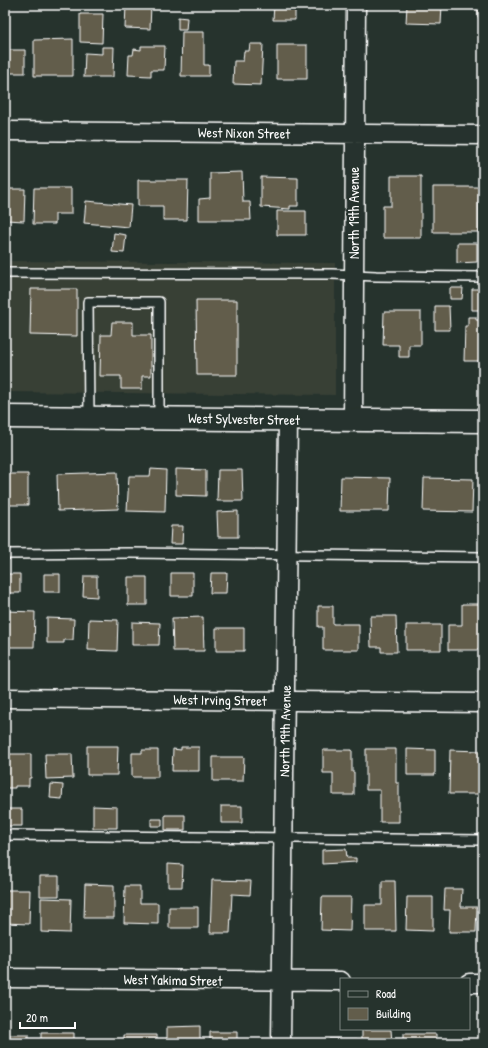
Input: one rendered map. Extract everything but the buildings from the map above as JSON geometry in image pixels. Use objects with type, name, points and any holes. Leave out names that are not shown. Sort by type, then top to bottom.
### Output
[{"type":"street","name":"North 19th Avenue","points":[[353,420],[356,5]]},
{"type":"street","name":"West Nixon Street","points":[[5,131],[483,135]]},
{"type":"street","name":"West Sylvester Street","points":[[5,417],[483,421]]},
{"type":"street","name":"North 19th Avenue","points":[[281,1043],[288,420]]},
{"type":"street","name":"West Irving Street","points":[[5,698],[483,703]]},
{"type":"street","name":"West Yakima Street","points":[[5,978],[340,981]]},
{"type":"street","points":[[470,982],[483,983]]},
{"type":"lane","points":[[5,273],[483,277]]},
{"type":"lane","points":[[89,418],[88,302],[158,302],[159,419]]},
{"type":"lane","points":[[5,554],[130,552],[483,557]]},
{"type":"lane","points":[[5,835],[483,840]]},
{"type":"shaded area","points":[[5,261],[335,263],[335,395],[5,392]]}]
